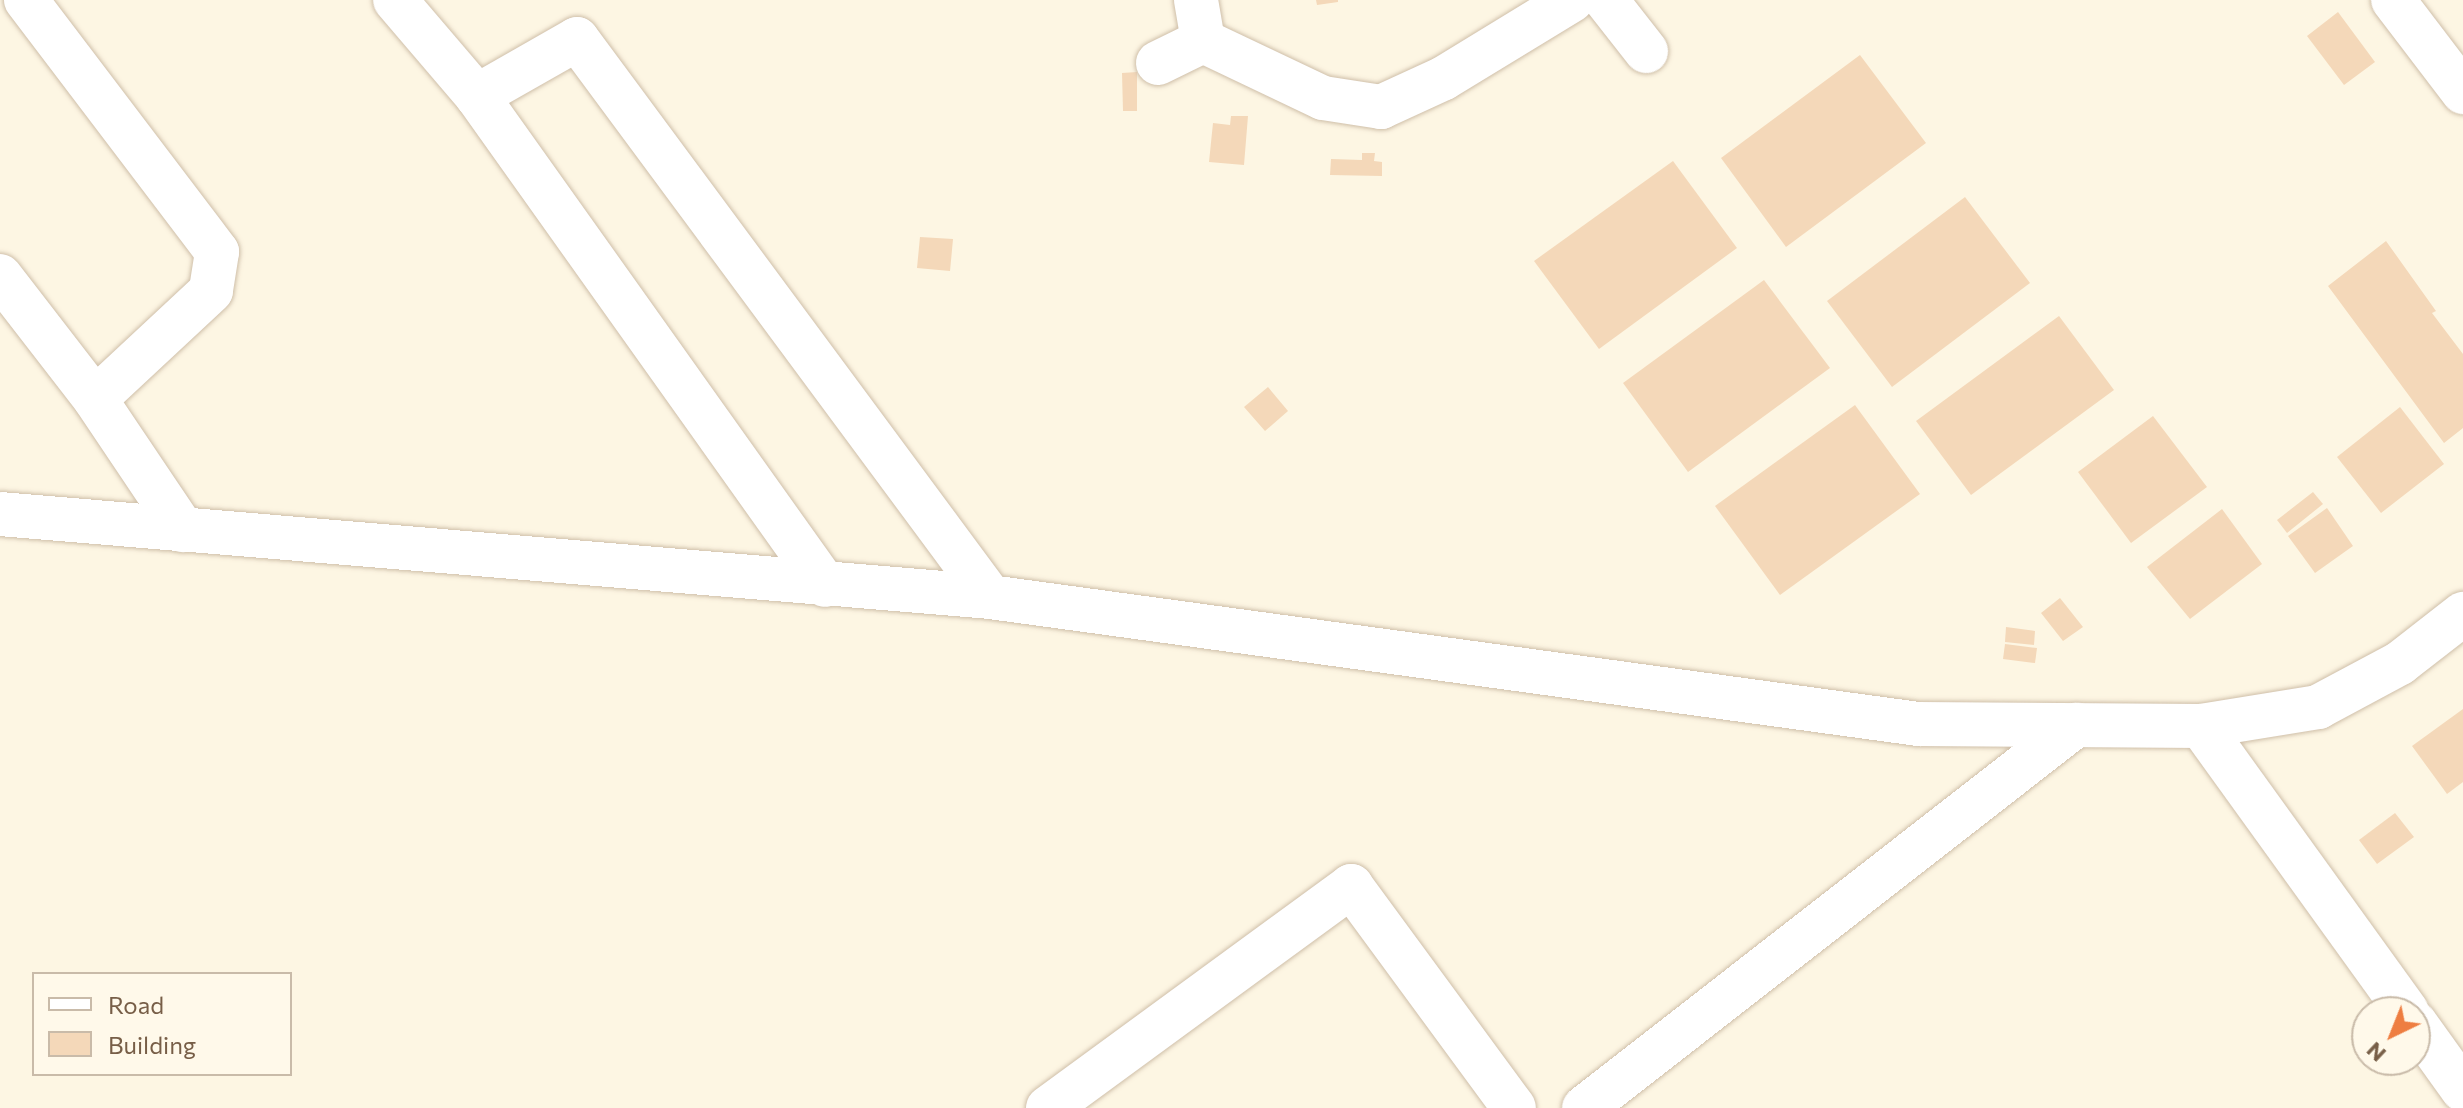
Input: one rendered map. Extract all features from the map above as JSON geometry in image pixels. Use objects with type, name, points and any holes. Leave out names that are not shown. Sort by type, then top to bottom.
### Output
[{"type":"street","points":[[26,0],[217,252],[211,291],[95,399]]},
{"type":"street","points":[[395,0],[477,96],[825,585]]},
{"type":"street","points":[[1158,63],[1200,20],[1323,98],[1381,107],[1444,78],[1572,0]]},
{"type":"street","points":[[1606,0],[1646,51]]},
{"type":"street","points":[[2393,0],[2463,92]]},
{"type":"street","points":[[477,96],[577,39],[990,597]]},
{"type":"street","points":[[0,276],[95,399],[183,530]]},
{"type":"street","points":[[0,514],[990,597],[1918,724],[2201,726],[2318,707],[2400,663],[2463,614]]},
{"type":"street","points":[[1584,1108],[2076,725]]},
{"type":"street","points":[[2201,726],[2395,996]]},
{"type":"street","points":[[1048,1108],[1351,886],[1514,1108]]},
{"type":"street","points":[[2431,1045],[2463,1090]]},
{"type":"building","points":[[1316,0],[1338,0],[1338,2],[1317,5]]},
{"type":"building","points":[[2338,12],[2375,62],[2344,85],[2307,36]]},
{"type":"building","points":[[1860,55],[1926,143],[1786,247],[1721,158]]},
{"type":"building","points":[[1137,72],[1137,111],[1123,111],[1122,73]]},
{"type":"building","points":[[1231,116],[1248,116],[1244,165],[1209,162],[1213,123],[1230,125]]},
{"type":"building","points":[[1362,153],[1375,153],[1374,161],[1382,162],[1382,176],[1330,175],[1331,159],[1362,160]]},
{"type":"building","points":[[1673,161],[1737,248],[1599,349],[1534,261]]},
{"type":"building","points":[[1965,197],[2030,283],[1892,387],[1827,301]]},
{"type":"building","points":[[920,237],[953,239],[950,271],[917,268]]},
{"type":"building","points":[[2386,241],[2436,311],[2432,313],[2463,354],[2463,428],[2444,443],[2328,286]]},
{"type":"building","points":[[1764,280],[1830,368],[1688,472],[1623,383]]},
{"type":"building","points":[[2059,316],[2114,390],[1971,495],[1916,421]]},
{"type":"building","points":[[1268,387],[1288,411],[1265,431],[1244,407]]},
{"type":"building","points":[[1855,405],[1920,494],[1780,595],[1715,506]]},
{"type":"building","points":[[2400,407],[2444,464],[2381,513],[2337,457]]},
{"type":"building","points":[[2153,416],[2207,487],[2131,543],[2078,472]]},
{"type":"building","points":[[2313,492],[2323,504],[2287,533],[2277,520]]},
{"type":"building","points":[[2327,508],[2353,546],[2315,573],[2288,536]]},
{"type":"building","points":[[2222,509],[2262,564],[2190,619],[2147,567]]},
{"type":"building","points":[[2060,598],[2083,627],[2063,641],[2041,613]]},
{"type":"building","points":[[2006,627],[2035,631],[2034,645],[2005,642]]},
{"type":"building","points":[[2005,644],[2037,648],[2035,663],[2003,659]]},
{"type":"building","points":[[2463,709],[2463,782],[2447,794],[2412,746]]},
{"type":"building","points":[[2395,813],[2414,837],[2377,864],[2359,840]]}]
